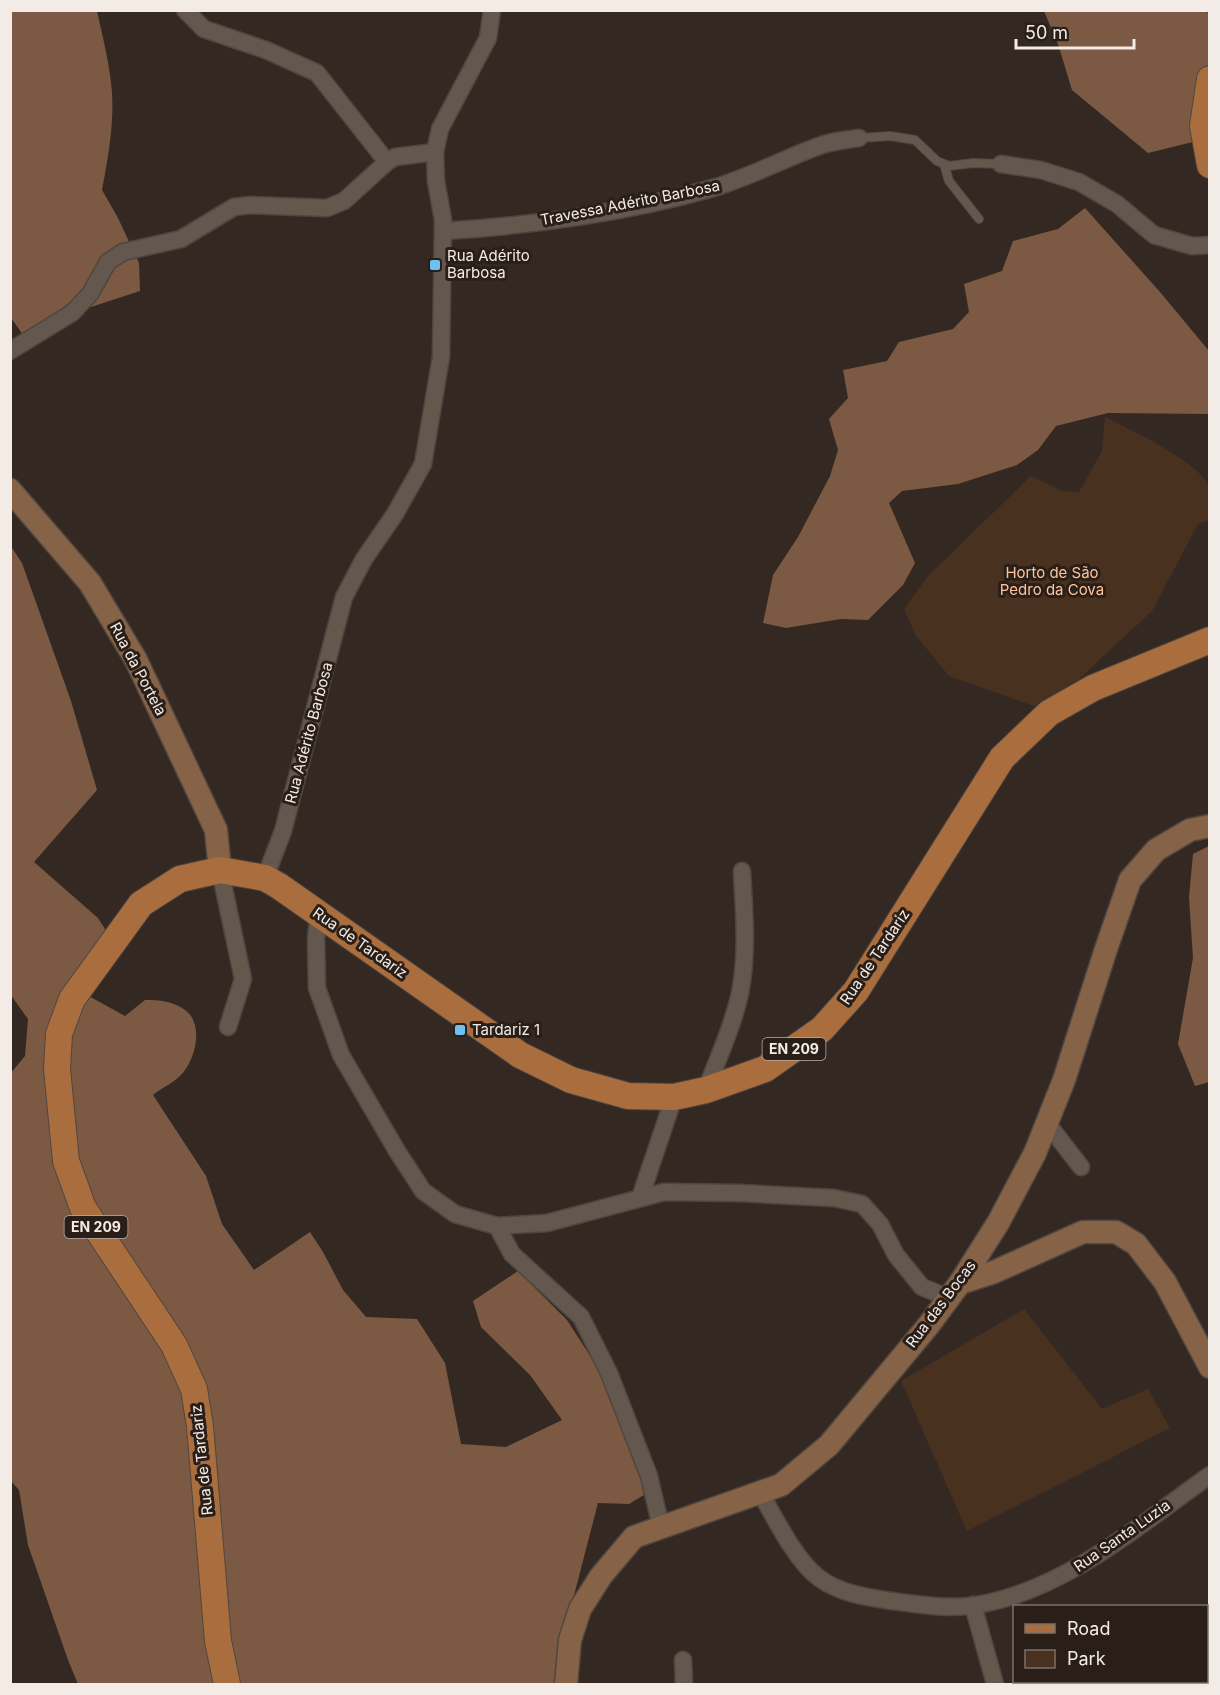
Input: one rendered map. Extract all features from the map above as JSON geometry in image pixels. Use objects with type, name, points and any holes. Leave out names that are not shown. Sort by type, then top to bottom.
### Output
[{"type":"main road","points":[[1209,79],[1203,126],[1209,165]]},
{"type":"main road","name":"Rua de Tardariz","points":[[227,1684],[218,1641],[200,1426],[194,1389],[174,1345],[83,1208],[66,1161],[57,1069],[59,1034],[72,999],[141,904],[180,879],[220,870],[265,878],[520,1055],[571,1080],[628,1096],[674,1097],[706,1090],[765,1070],[822,1029],[856,991],[1002,758],[1049,713],[1093,688],[1209,640]]},
{"type":"street","points":[[185,10],[204,29],[266,50],[317,73],[387,162]]},
{"type":"street","name":"Rua Adérito Barbosa","points":[[265,878],[283,831],[344,597],[364,559],[395,514],[423,464],[441,357],[443,231],[436,181],[435,152],[440,129],[488,38],[492,10]]},
{"type":"street","name":"Travessa Adérito Barbosa","points":[[443,231],[579,216],[661,200],[750,176],[821,145],[859,138]]},
{"type":"street","points":[[13,349],[72,313],[90,294],[108,262],[123,252],[181,239],[234,207],[250,205],[327,208],[345,201],[395,157],[435,152]]},
{"type":"street","points":[[1001,164],[1041,170],[1080,183],[1117,204],[1154,235],[1192,246],[1209,245]]},
{"type":"street","name":"Rua da Portela","points":[[10,490],[90,583],[136,660],[216,830],[220,870]]},
{"type":"street","name":"Rua das Bocas","points":[[566,1684],[570,1640],[580,1609],[601,1576],[634,1537],[781,1485],[830,1445],[954,1290],[998,1223],[1035,1153],[1064,1080],[1130,880],[1156,850],[1190,830],[1209,826]]},
{"type":"street","points":[[220,870],[243,979],[228,1027]]},
{"type":"street","points":[[706,1090],[728,1034],[740,992],[745,948],[742,871]]},
{"type":"street","points":[[319,914],[316,938],[317,988],[341,1055],[423,1191],[455,1214],[497,1226],[548,1222],[664,1192],[740,1192],[834,1198],[862,1204],[880,1224],[896,1255],[922,1287],[954,1290],[1083,1232],[1116,1232],[1136,1244],[1165,1282],[1209,1367]]},
{"type":"street","points":[[640,1198],[674,1097]]},
{"type":"street","points":[[1047,1123],[1081,1167]]},
{"type":"street","points":[[497,1226],[512,1254],[581,1317],[609,1373],[645,1466],[661,1527]]},
{"type":"street","name":"Rua Santa Luzia","points":[[760,1492],[800,1557],[818,1578],[848,1594],[916,1605],[951,1607],[983,1604],[1034,1588],[1074,1570],[1209,1474]]},
{"type":"street","points":[[973,1605],[995,1684]]},
{"type":"street","points":[[683,1660],[684,1684]]},
{"type":"lane","name":"Travessa Adérito Barbosa","points":[[859,138],[890,136],[915,140],[937,161],[944,164]]},
{"type":"lane","points":[[944,164],[949,166],[973,163],[1001,164]]},
{"type":"lane","points":[[944,164],[949,182],[979,219]]},
{"type":"green space","name":"Horto de São Pedro da Cova","points":[[1105,417],[1179,457],[1204,478],[1210,491],[1209,520],[1198,524],[1152,611],[1079,679],[1034,706],[949,676],[916,636],[904,609],[927,577],[1031,476],[1062,491],[1079,492],[1102,451]]},
{"type":"green space","points":[[1024,1309],[1102,1409],[1148,1389],[1170,1428],[967,1531],[901,1381]]},
{"type":"shaded area","points":[[1200,10],[1209,13],[1209,138],[1148,153],[1072,90],[1058,44],[1044,11]]},
{"type":"shaded area","points":[[11,11],[97,11],[110,72],[112,93],[110,142],[102,190],[139,263],[140,291],[91,307],[72,301],[24,336],[11,318]]},
{"type":"shaded area","points":[[1085,208],[1209,351],[1209,414],[1108,413],[1056,426],[1038,450],[1017,465],[958,484],[902,491],[889,503],[915,563],[903,585],[868,620],[841,619],[786,628],[763,623],[773,575],[798,537],[830,476],[838,450],[829,419],[848,398],[843,370],[887,361],[899,342],[953,329],[969,312],[964,284],[1002,271],[1013,241],[1058,229]]},
{"type":"shaded area","points":[[10,545],[22,563],[71,701],[97,790],[34,862],[98,918],[108,934],[76,989],[125,1016],[145,1000],[171,1003],[191,1016],[195,1024],[196,1043],[190,1062],[177,1079],[153,1095],[206,1176],[222,1224],[254,1270],[310,1232],[343,1290],[366,1317],[417,1319],[445,1363],[461,1444],[506,1447],[562,1420],[530,1375],[481,1327],[473,1301],[518,1271],[567,1320],[598,1368],[642,1470],[644,1495],[629,1504],[598,1503],[570,1611],[565,1684],[78,1684],[28,1545],[19,1490],[11,1481],[10,1074],[25,1056],[28,1019],[10,994]]},
{"type":"shaded area","points":[[1209,846],[1209,1082],[1195,1086],[1178,1044],[1193,958],[1189,897],[1193,854]]},
{"type":"place","name":"Rua Adérito Barbosa","points":[[435,265]]},
{"type":"place","name":"Tardariz 1","points":[[460,1030]]}]
